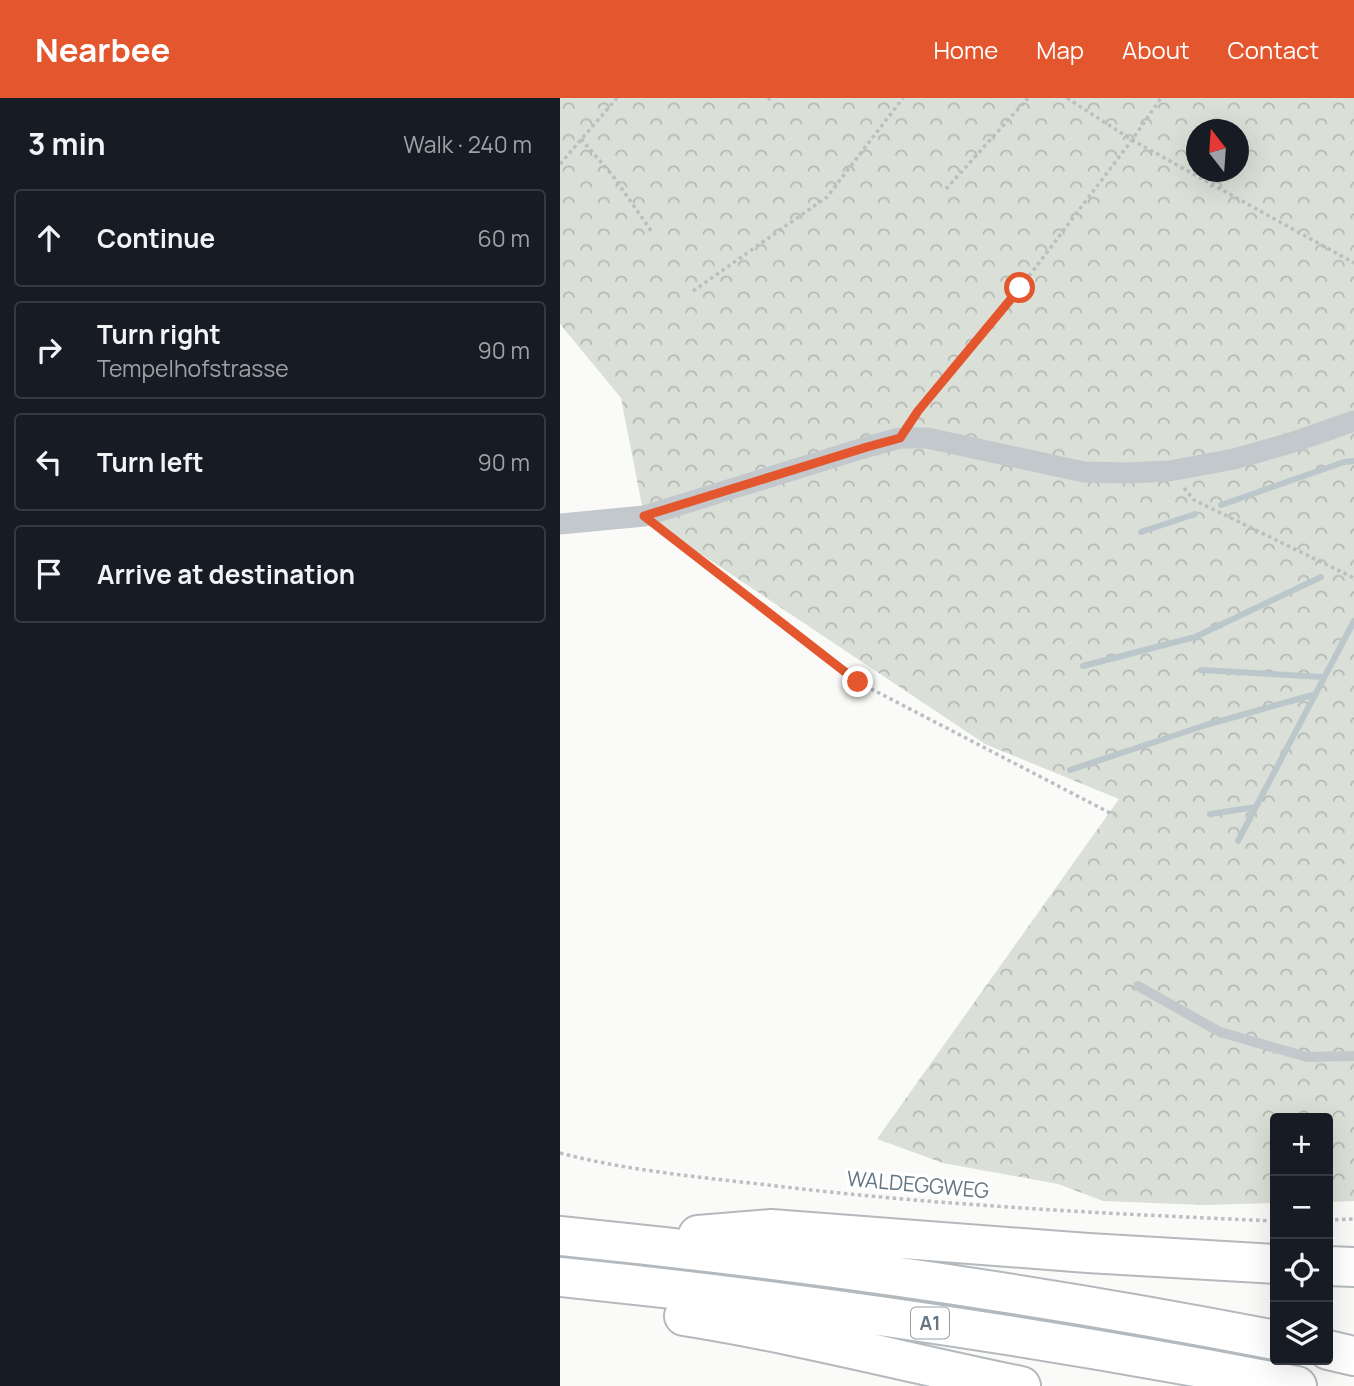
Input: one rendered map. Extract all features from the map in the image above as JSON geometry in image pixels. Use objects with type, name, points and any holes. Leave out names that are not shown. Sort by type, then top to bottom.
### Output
[{"type":"highway","points":[[612,1241],[771,1229],[1270,1264]]},
{"type":"highway","name":"A1","points":[[560,1236],[795,1263],[921,1281],[1270,1339]]},
{"type":"highway","points":[[1333,1266],[1354,1267]]},
{"type":"highway","name":"A1","points":[[560,1277],[915,1321],[1135,1356],[1297,1386]]},
{"type":"highway","points":[[560,1292],[594,1304],[765,1329],[1021,1386]]},
{"type":"highway","points":[[1333,1351],[1354,1356]]},
{"type":"street","points":[[560,524],[644,516],[900,438],[927,438],[1084,472],[1126,473],[1202,467],[1294,442],[1354,421]]},
{"type":"lane","points":[[1138,986],[1220,1032],[1307,1057],[1354,1056]]},
{"type":"path","points":[[560,164],[617,98]]},
{"type":"path","points":[[692,292],[828,197],[903,98]]},
{"type":"path","points":[[946,188],[1028,98]]},
{"type":"path","points":[[1067,98],[1132,140],[1354,263]]},
{"type":"path","points":[[900,438],[918,411],[1020,288],[1161,98]]},
{"type":"path","points":[[581,139],[613,176],[652,232]]},
{"type":"path","points":[[1169,471],[1194,500],[1354,578]]},
{"type":"path","points":[[644,516],[858,682],[1114,815]]},
{"type":"path","name":"WALDEGGWEG","points":[[560,1153],[660,1172],[891,1198],[989,1206],[1270,1221]]},
{"type":"path","points":[[1333,1220],[1354,1219]]},
{"type":"green space","points":[[560,98],[1354,98],[1354,1201],[1333,1202],[1333,1113],[1270,1113],[1270,1203],[1204,1205],[1103,1201],[1058,1184],[943,1163],[877,1139],[1119,799],[985,744],[644,516],[621,398],[560,324]]},
{"type":"waterway","points":[[1221,505],[1344,462],[1354,461]]},
{"type":"waterway","points":[[1141,532],[1195,514]]},
{"type":"waterway","points":[[1083,666],[1195,637],[1321,577]]},
{"type":"waterway","points":[[1238,841],[1354,621]]},
{"type":"waterway","points":[[1201,670],[1324,677]]},
{"type":"waterway","points":[[1070,770],[1206,725],[1316,694]]},
{"type":"waterway","points":[[1210,814],[1256,807]]},
{"type":"route","points":[[858,682],[644,516],[900,438],[918,411],[1020,288]]}]
